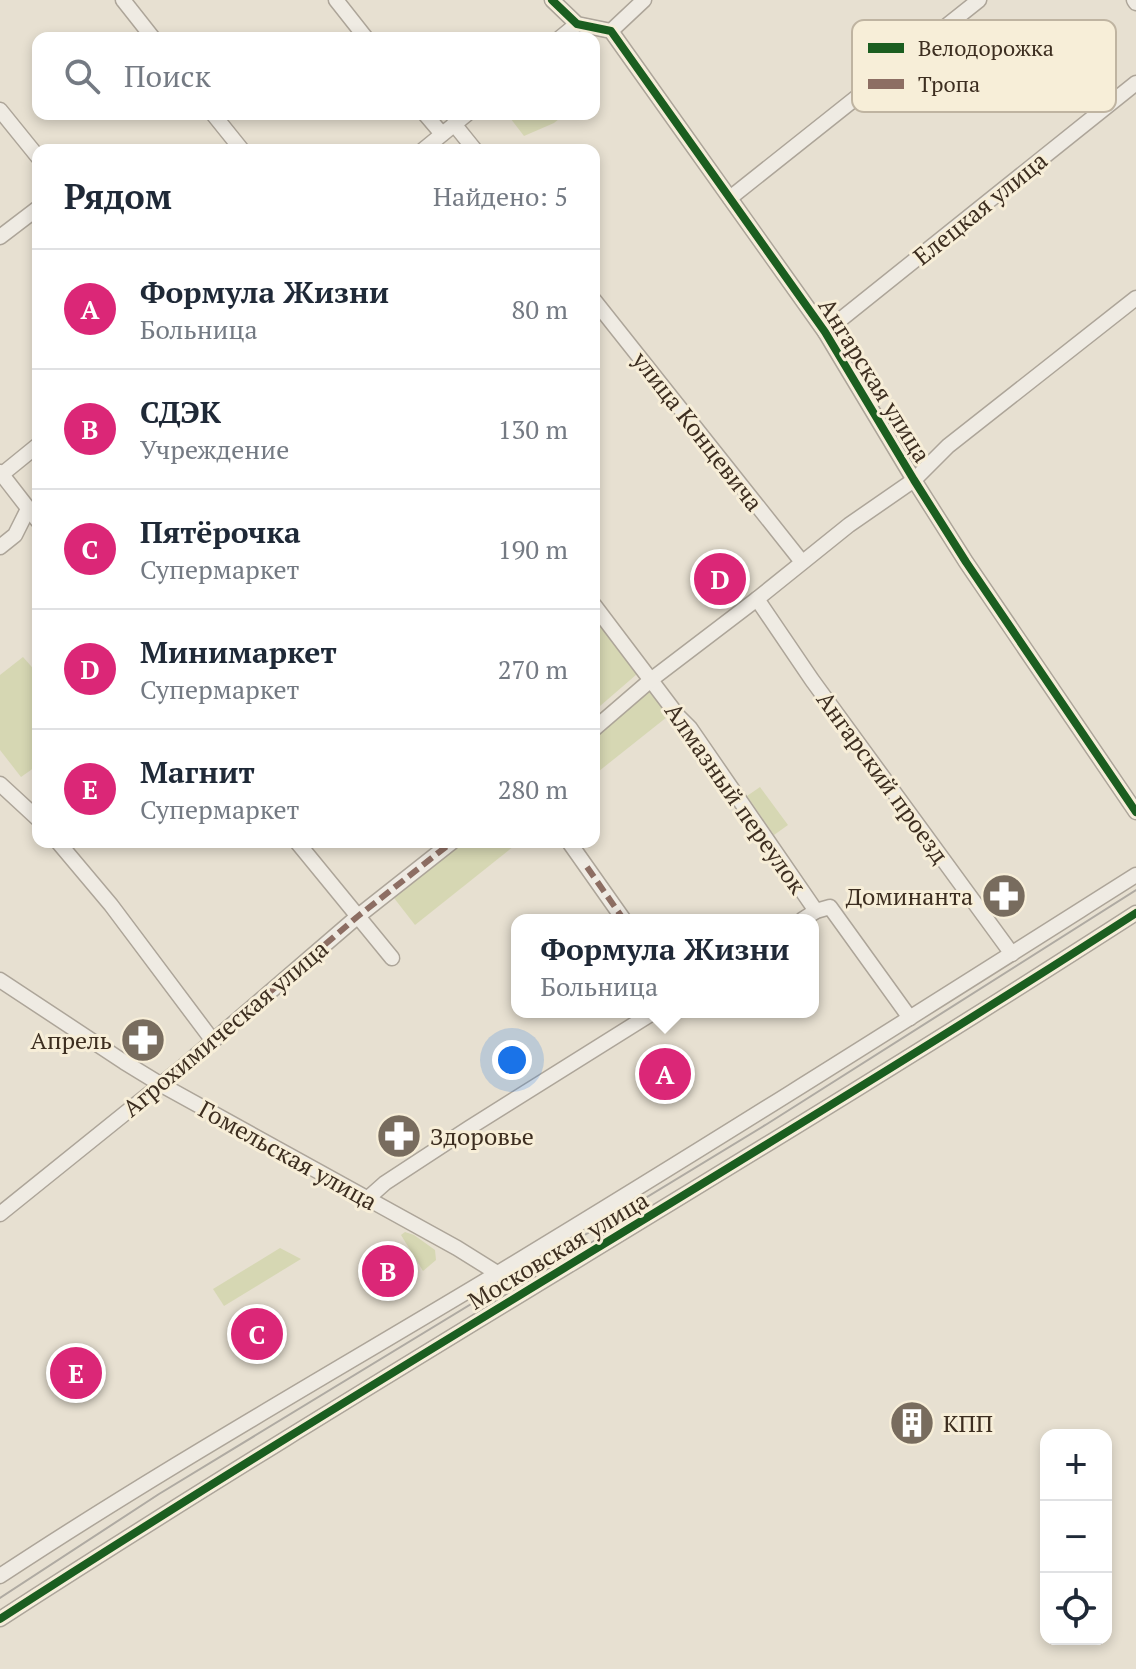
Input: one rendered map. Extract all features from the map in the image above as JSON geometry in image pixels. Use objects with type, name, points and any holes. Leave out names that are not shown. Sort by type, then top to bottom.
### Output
[{"type":"street","points":[[123,0],[148,32]]},
{"type":"street","points":[[336,0],[361,32]]},
{"type":"street","points":[[552,0],[577,24],[611,31],[644,0]]},
{"type":"street","points":[[954,20],[979,0]]},
{"type":"street","points":[[567,32],[577,24]]},
{"type":"street","name":"Ангарская улица","points":[[611,31],[825,332],[966,562],[1136,812]]},
{"type":"street","name":"Елецкая улица","points":[[1116,99],[1136,83]]},
{"type":"street","points":[[730,198],[852,101]]},
{"type":"street","points":[[0,110],[32,150]]},
{"type":"street","name":"Елецкая улица","points":[[825,332],[1100,112]]},
{"type":"street","points":[[218,120],[237,144]]},
{"type":"street","points":[[430,120],[442,134]]},
{"type":"street","points":[[430,144],[459,120]]},
{"type":"street","points":[[454,124],[470,144]]},
{"type":"street","points":[[0,237],[32,213]]},
{"type":"street","points":[[600,724],[652,679],[849,525],[914,480],[948,446],[1136,298]]},
{"type":"street","name":"улица Концевича","points":[[600,308],[802,562]]},
{"type":"street","points":[[32,450],[1,474],[32,514]]},
{"type":"street","points":[[0,547],[15,535],[28,509]]},
{"type":"street","name":"Ангарский проезд","points":[[757,599],[812,680],[1012,954]]},
{"type":"street","name":"Алмазный переулок","points":[[600,613],[690,728],[816,911],[830,907],[910,1018]]},
{"type":"street","points":[[0,784],[32,813]]},
{"type":"street","points":[[63,848],[130,929],[213,1041]]},
{"type":"street","points":[[302,848],[392,958]]},
{"type":"street","name":"Агрохимическая улица","points":[[0,1214],[444,848]]},
{"type":"street","points":[[573,848],[620,914]]},
{"type":"street","name":"Московская улица","points":[[0,1576],[236,1428],[752,1118],[1136,875]]},
{"type":"street","points":[[811,914],[816,911]]},
{"type":"street","name":"Московская улица","points":[[0,1619],[170,1511],[800,1125],[1136,913]]},
{"type":"street","name":"Гомельская улица","points":[[0,980],[160,1084],[497,1273]]},
{"type":"street","points":[[367,1199],[385,1183],[457,1136],[644,1018]]},
{"type":"green space","points":[[512,120],[558,120],[554,123],[524,136]]},
{"type":"green space","points":[[893,405],[922,444],[910,454],[906,455],[878,416]]},
{"type":"green space","points":[[600,620],[634,660],[637,674],[600,706]]},
{"type":"green space","points":[[23,657],[32,667],[32,769],[21,777],[0,750],[0,675]]},
{"type":"green space","points":[[653,689],[672,713],[600,770],[600,731]]},
{"type":"green space","points":[[760,787],[788,825],[774,835],[747,796]]},
{"type":"green space","points":[[456,848],[511,848],[415,925],[394,898]]},
{"type":"green space","points":[[405,1232],[435,1250],[436,1260],[423,1271],[401,1235]]},
{"type":"green space","points":[[280,1248],[301,1259],[224,1306],[213,1289]]},
{"type":"tram line","points":[[0,1598],[159,1494],[767,1124],[1136,890]]},
{"type":"marked path","points":[[160,1084],[357,917],[444,848]]},
{"type":"marked path","points":[[587,867],[620,914]]},
{"type":"cycle path","points":[[552,0],[577,24],[611,31],[825,332],[966,562],[1136,812]]},
{"type":"cycle path","points":[[0,1619],[1136,913]]},
{"type":"place","name":"Минимаркет","points":[[720,579]]},
{"type":"place","name":"Доминанта","points":[[1004,896]]},
{"type":"place","name":"Апрель","points":[[143,1040]]},
{"type":"place","name":"Формула Жизни","points":[[665,1074]]},
{"type":"place","name":"Здоровье","points":[[399,1136]]},
{"type":"place","name":"СДЭК","points":[[388,1271]]},
{"type":"place","name":"Пятёрочка","points":[[257,1334]]},
{"type":"place","name":"Магнит","points":[[76,1373]]},
{"type":"place","name":"КПП","points":[[912,1423]]}]
